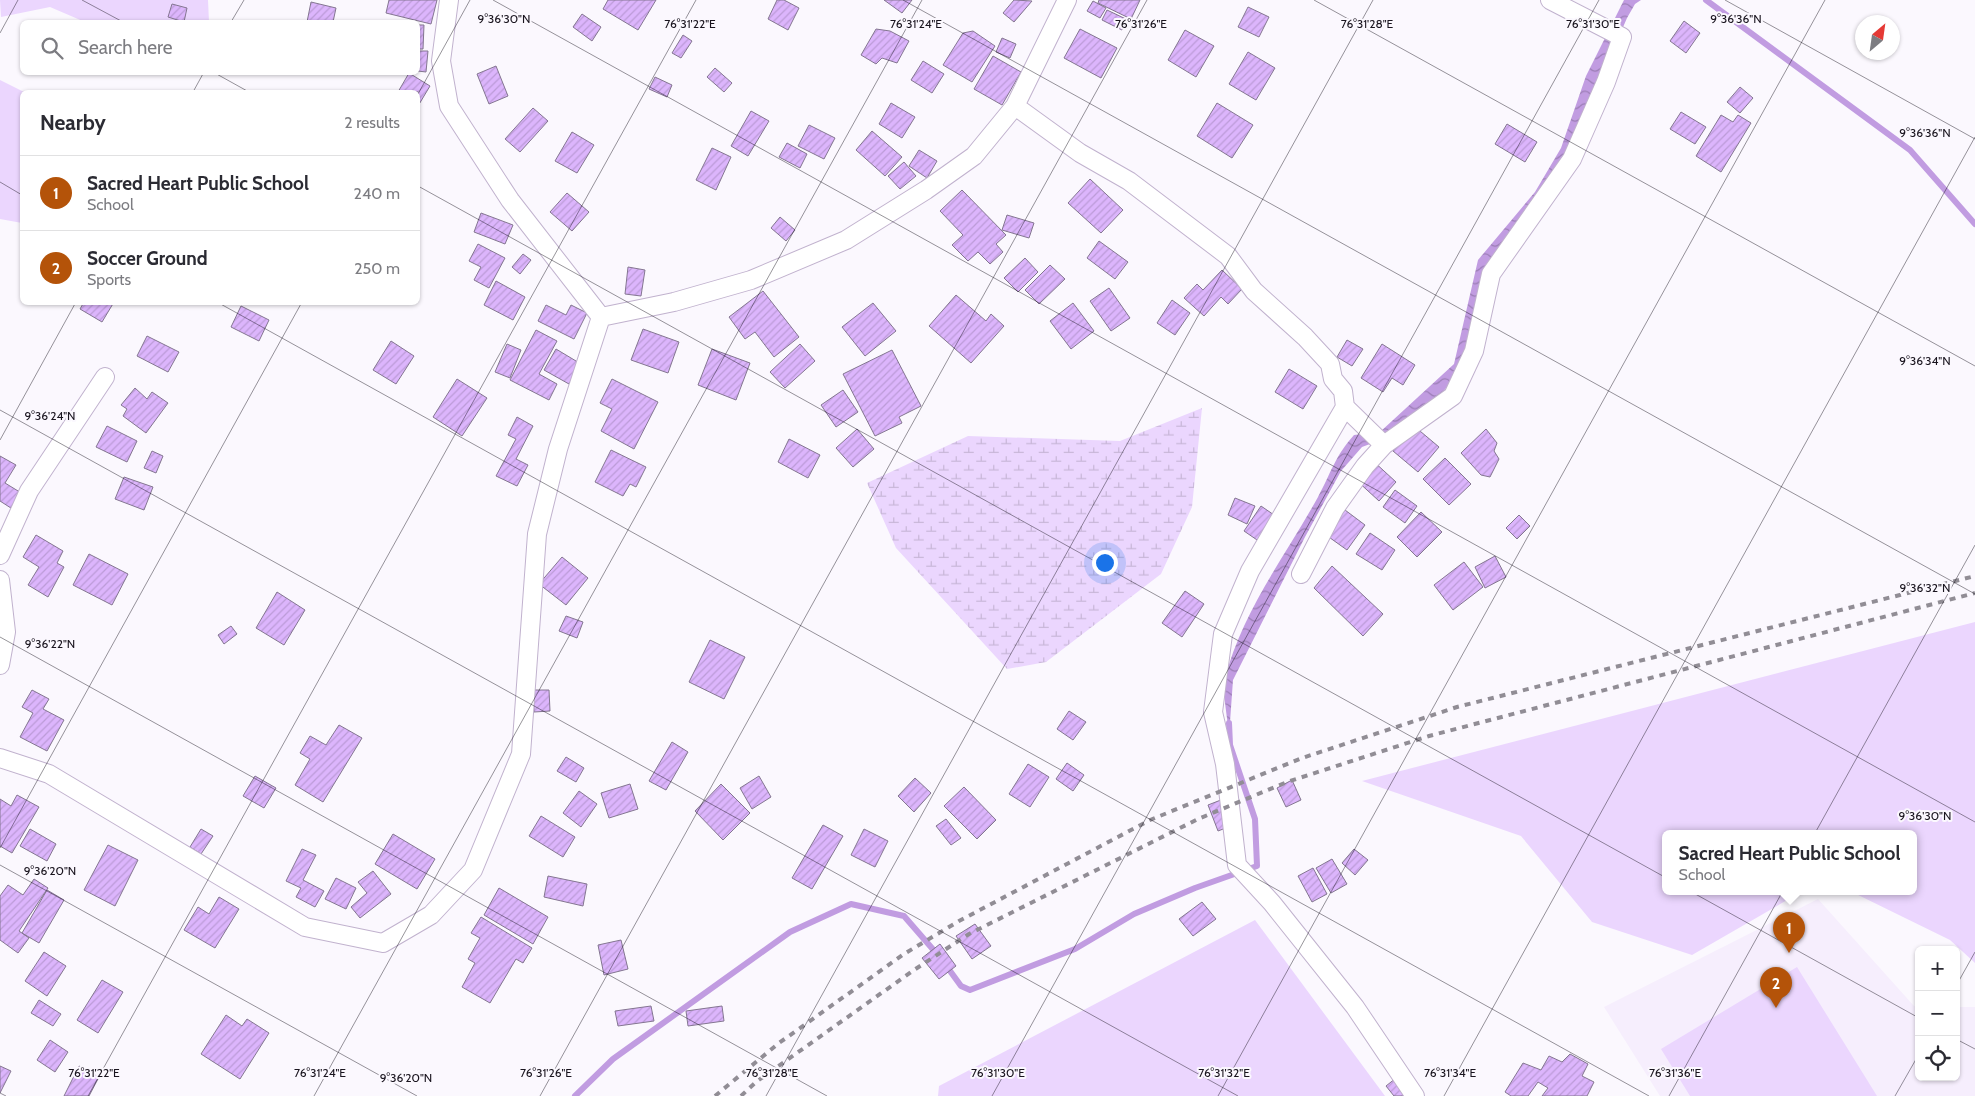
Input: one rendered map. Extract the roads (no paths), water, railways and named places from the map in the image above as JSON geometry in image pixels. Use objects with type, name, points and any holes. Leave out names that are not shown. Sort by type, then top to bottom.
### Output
[{"type":"street","points":[[449,0],[441,61],[449,106],[510,200],[601,318]]},
{"type":"street","points":[[601,318],[674,302],[751,280],[846,240],[926,190],[974,156],[1015,106],[1067,0]]},
{"type":"street","points":[[1301,574],[1335,508],[1365,466],[1384,445],[1453,396],[1474,351],[1491,274],[1572,159],[1606,82],[1622,37],[1550,0]]},
{"type":"street","points":[[1015,106],[1080,153],[1129,181],[1228,256],[1254,291],[1305,337],[1330,364],[1333,379],[1344,391],[1344,407],[1246,580],[1223,634],[1213,712],[1225,764],[1237,865],[1272,904],[1355,1006],[1414,1096]]},
{"type":"street","points":[[0,758],[49,774],[304,927],[384,943],[430,915],[473,870],[521,754],[537,534],[558,449],[601,318]]},
{"type":"street","points":[[0,555],[29,491],[105,377]]},
{"type":"street","points":[[1344,407],[1384,445]]},
{"type":"street","points":[[0,580],[6,632],[0,666]]},
{"type":"water","points":[[1624,0],[1641,0],[1635,4],[1627,18],[1565,161],[1539,199],[1488,262],[1464,366],[1434,403],[1386,438],[1362,447],[1341,471],[1305,537],[1233,680],[1229,736],[1225,679],[1242,631],[1265,585],[1318,497],[1338,458],[1354,435],[1380,432],[1454,364],[1478,260],[1535,192],[1561,148],[1586,76]]},
{"type":"waterway","points":[[1706,0],[1910,150],[1975,224]]},
{"type":"waterway","points":[[945,964],[961,986],[970,990],[1075,949],[1134,914],[1195,888],[1257,866],[1255,819],[1230,745],[1229,723]]},
{"type":"waterway","points":[[575,1096],[613,1059],[790,932],[851,904],[904,916],[937,954]]},
{"type":"railway","points":[[715,1096],[779,1043],[904,954],[959,921],[1150,820],[1302,758],[1457,707],[1975,576]]},
{"type":"railway","points":[[741,1096],[756,1082],[914,970],[969,934],[1198,819],[1287,782],[1429,736],[1975,593]]},
{"type":"place","name":"Sacred Heart Public School","points":[[1789,953]]},
{"type":"place","name":"Soccer Ground","points":[[1776,1008]]}]
